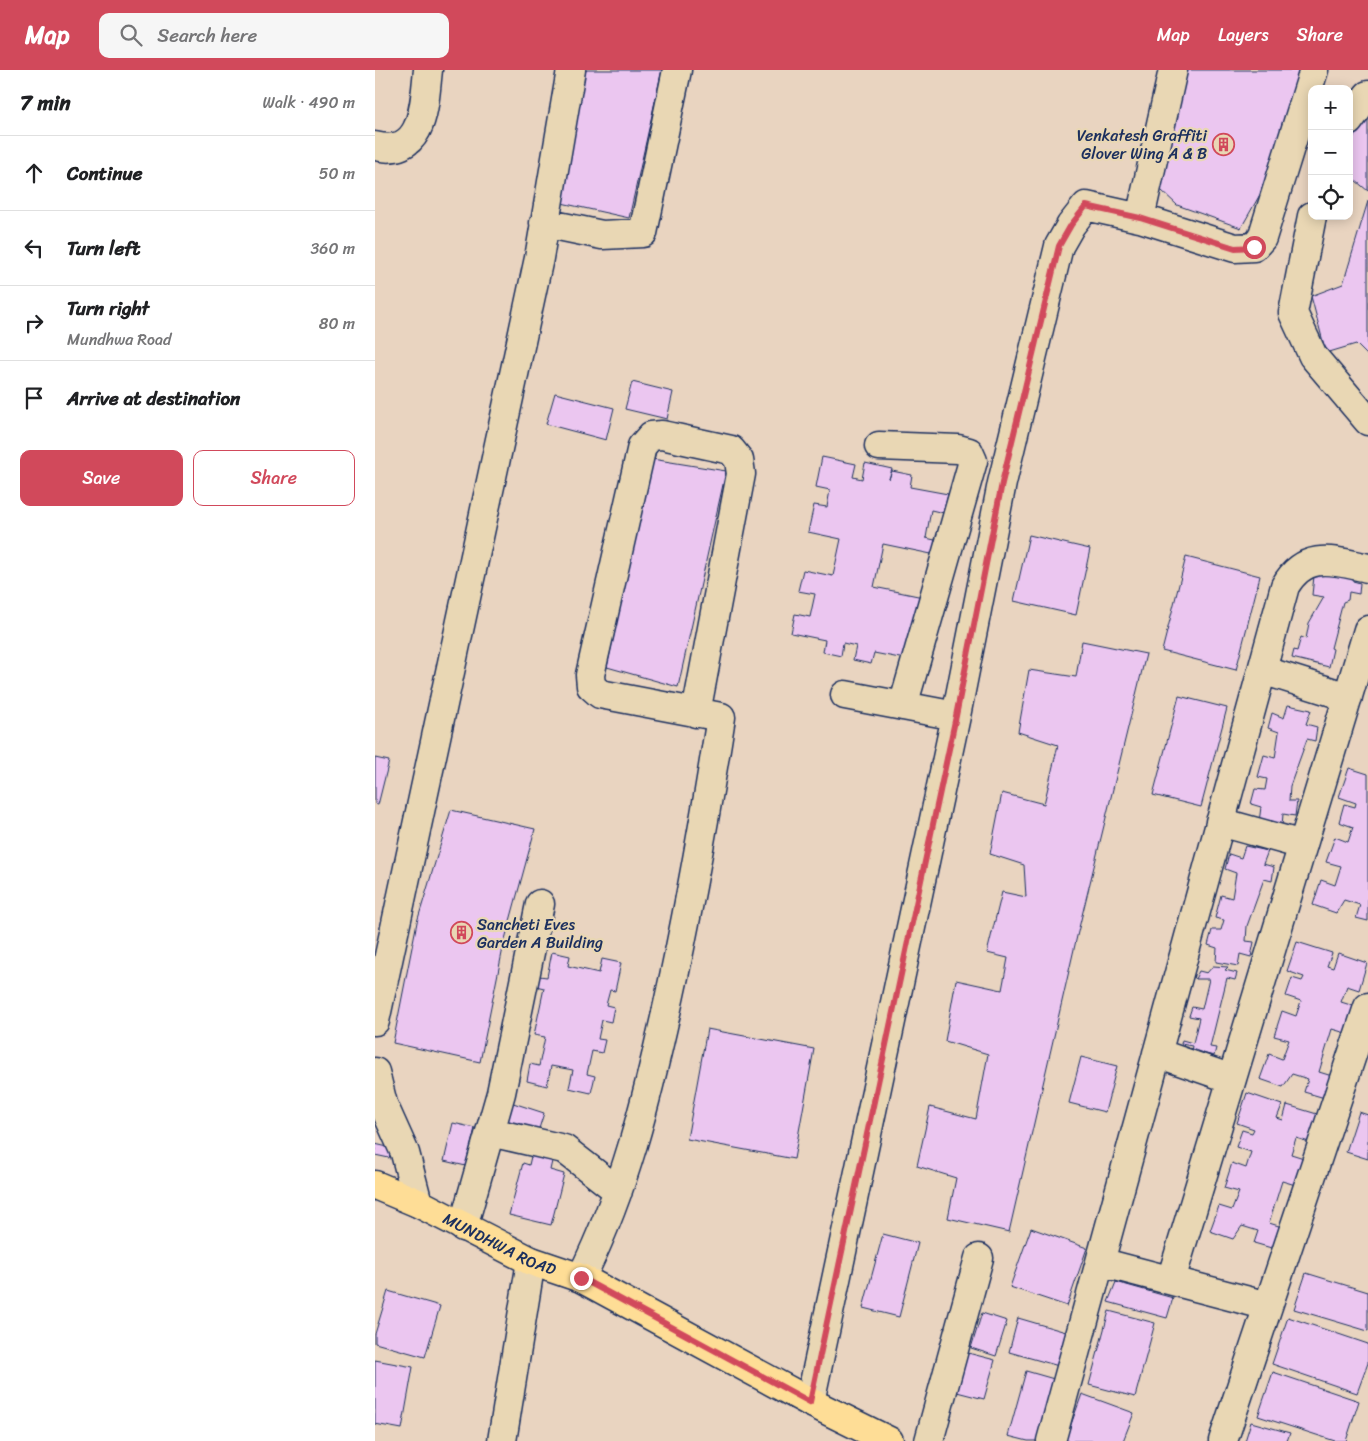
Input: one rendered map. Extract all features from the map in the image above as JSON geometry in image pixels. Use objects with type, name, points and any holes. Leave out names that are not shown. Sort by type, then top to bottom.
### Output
[{"type":"main road","name":"MUNDHWA ROAD","points":[[375,1185],[418,1203],[531,1261],[581,1278],[810,1402],[889,1441]]},
{"type":"street","points":[[375,146],[383,148],[397,146],[412,139],[420,127],[428,70]]},
{"type":"street","points":[[375,1021],[544,223],[571,70]]},
{"type":"street","points":[[544,223],[602,235],[643,234],[677,70]]},
{"type":"street","points":[[1140,218],[1173,70]]},
{"type":"street","points":[[810,1402],[956,716],[1002,483],[1059,246],[1071,225],[1086,206],[1140,218],[1235,248],[1254,247],[1262,238],[1314,70]]},
{"type":"street","points":[[1353,115],[1368,95]]},
{"type":"street","points":[[1311,220],[1293,313],[1313,356],[1368,422]]},
{"type":"street","points":[[581,1278],[602,1236],[646,1106],[695,877],[721,717],[696,713],[600,694],[591,686],[590,676],[642,446],[651,436],[662,435],[731,450],[739,460],[741,474],[696,713]]},
{"type":"street","points":[[879,446],[958,450],[969,452],[973,461],[903,706]]},
{"type":"street","points":[[1051,1441],[1285,586],[1293,572],[1307,564],[1329,560],[1368,568]]},
{"type":"street","points":[[1171,1280],[1368,630]]},
{"type":"street","points":[[1262,670],[1348,697]]},
{"type":"street","points":[[845,695],[956,716]]},
{"type":"street","points":[[1220,822],[1303,845]]},
{"type":"street","points":[[463,1226],[501,1093],[540,904]]},
{"type":"street","points":[[1223,1441],[1368,1007]]},
{"type":"street","points":[[1157,1053],[1232,1078]]},
{"type":"street","points":[[375,1072],[383,1104],[405,1154],[418,1203]]},
{"type":"street","points":[[491,1132],[565,1149],[618,1191]]},
{"type":"street","points":[[929,1441],[979,1258]]},
{"type":"street","points":[[502,1441],[531,1261]]},
{"type":"street","points":[[1100,1262],[1268,1306]]},
{"type":"building","points":[[586,70],[662,70],[629,218],[557,202]]},
{"type":"building","name":"Venkatesh Graffiti Glover Wing A & B","points":[[1183,70],[1302,70],[1262,191],[1241,228],[1177,205],[1161,190]]},
{"type":"building","points":[[1368,115],[1368,191],[1353,178],[1353,138]]},
{"type":"building","points":[[1368,201],[1368,356],[1356,344],[1326,353],[1311,296],[1343,284]]},
{"type":"building","points":[[632,382],[673,392],[667,419],[625,409]]},
{"type":"building","points":[[555,393],[614,408],[606,440],[546,424]]},
{"type":"building","points":[[822,457],[856,464],[853,477],[862,479],[865,463],[892,469],[889,479],[892,471],[912,475],[910,487],[948,494],[944,513],[931,510],[926,538],[939,541],[936,555],[883,544],[874,587],[923,597],[910,660],[874,653],[871,664],[853,660],[856,646],[843,643],[841,656],[823,652],[825,640],[791,633],[795,614],[810,617],[815,594],[798,591],[803,570],[833,576],[841,539],[808,532],[814,505],[827,507],[830,490],[816,487]]},
{"type":"building","points":[[652,459],[726,471],[678,687],[607,667]]},
{"type":"building","points":[[1029,535],[1090,549],[1076,615],[1014,601]]},
{"type":"building","points":[[1186,557],[1260,576],[1236,670],[1162,651]]},
{"type":"building","points":[[1355,569],[1353,581],[1360,583],[1359,594],[1349,592],[1348,600],[1343,602],[1331,648],[1333,649],[1329,667],[1292,658],[1294,650],[1297,651],[1301,637],[1306,639],[1309,623],[1324,597],[1312,595],[1314,576]]},
{"type":"building","points":[[1082,641],[1146,654],[1077,936],[1009,1232],[948,1218],[956,1178],[917,1166],[930,1107],[976,1119],[988,1054],[945,1041],[956,980],[1002,990],[1008,958],[987,953],[1002,892],[1026,897],[1024,865],[990,854],[1002,793],[1044,804],[1058,745],[1018,732],[1029,670],[1076,677]]},
{"type":"building","points":[[1179,696],[1227,708],[1201,807],[1153,795]]},
{"type":"building","points":[[1288,705],[1311,710],[1306,724],[1317,727],[1315,741],[1307,739],[1290,786],[1289,801],[1297,801],[1295,816],[1283,814],[1282,826],[1259,822],[1261,807],[1251,804],[1255,789],[1265,790],[1267,779],[1258,777],[1264,755],[1275,758],[1279,732],[1268,728],[1272,713],[1284,718]]},
{"type":"building","points":[[375,758],[389,761],[378,805],[375,804]]},
{"type":"building","points":[[1349,768],[1368,774],[1368,921],[1356,918],[1360,905],[1344,900],[1336,913],[1313,905],[1321,880],[1335,885],[1341,866],[1326,862],[1335,837],[1348,842],[1353,827],[1339,822],[1344,804],[1355,807],[1356,803],[1339,797]]},
{"type":"building","name":"Sancheti Eves Garden A Building","points":[[451,810],[535,829],[504,943],[480,1062],[393,1043],[417,922]]},
{"type":"building","points":[[1245,846],[1268,851],[1263,864],[1274,867],[1272,881],[1264,879],[1247,926],[1246,941],[1254,942],[1251,957],[1240,954],[1238,966],[1216,962],[1217,948],[1208,945],[1212,930],[1221,930],[1224,920],[1215,918],[1221,895],[1232,898],[1236,873],[1225,869],[1229,854],[1241,858]]},
{"type":"building","points":[[1297,942],[1332,953],[1327,966],[1333,968],[1338,953],[1367,963],[1359,990],[1347,986],[1341,1002],[1357,1007],[1349,1034],[1332,1029],[1319,1072],[1332,1076],[1325,1098],[1304,1092],[1308,1079],[1292,1074],[1283,1087],[1260,1079],[1269,1054],[1282,1059],[1289,1040],[1274,1036],[1282,1011],[1296,1016],[1301,1001],[1286,996],[1292,978],[1302,981],[1304,977],[1287,971]]},
{"type":"building","points":[[552,952],[570,956],[568,966],[599,973],[602,959],[621,963],[615,991],[610,990],[606,1005],[614,1007],[611,1022],[602,1020],[598,1039],[605,1040],[602,1053],[592,1051],[587,1074],[595,1076],[591,1093],[569,1088],[573,1070],[551,1066],[547,1086],[527,1081],[530,1064],[539,1066],[545,1037],[534,1035],[544,988],[536,986],[539,976],[547,977]]},
{"type":"building","points":[[1213,966],[1228,967],[1225,970],[1237,973],[1235,980],[1227,978],[1210,1047],[1216,1048],[1214,1056],[1202,1053],[1200,1064],[1189,1061],[1192,1046],[1181,1044],[1182,1040],[1193,1043],[1199,1018],[1189,1016],[1192,1007],[1202,1009],[1209,979],[1195,979],[1199,971],[1207,973]]},
{"type":"building","points":[[707,1029],[814,1049],[794,1159],[687,1139]]},
{"type":"building","points":[[1081,1057],[1117,1066],[1105,1112],[1069,1103]]},
{"type":"building","points":[[1247,1093],[1282,1105],[1277,1118],[1283,1120],[1287,1105],[1317,1114],[1309,1142],[1296,1138],[1291,1154],[1307,1159],[1299,1186],[1282,1181],[1269,1223],[1282,1227],[1275,1249],[1254,1243],[1258,1231],[1242,1226],[1233,1239],[1210,1231],[1219,1206],[1232,1210],[1239,1192],[1224,1188],[1232,1163],[1246,1168],[1251,1152],[1236,1147],[1242,1130],[1252,1133],[1254,1129],[1237,1123]]},
{"type":"building","points":[[507,1101],[544,1113],[536,1138],[502,1126]]},
{"type":"building","points":[[1359,1112],[1368,1115],[1368,1159],[1346,1152]]},
{"type":"building","points":[[453,1123],[475,1128],[466,1166],[444,1161]]},
{"type":"building","points":[[375,1144],[392,1148],[389,1158],[375,1155]]},
{"type":"building","points":[[532,1152],[553,1157],[550,1170],[564,1174],[551,1225],[509,1215],[523,1163],[529,1165]]},
{"type":"building","points":[[1031,1228],[1087,1248],[1067,1306],[1010,1287]]},
{"type":"building","points":[[883,1234],[918,1243],[899,1317],[863,1308]]},
{"type":"building","points":[[1306,1273],[1368,1292],[1368,1331],[1294,1309]]},
{"type":"building","points":[[1116,1282],[1173,1298],[1167,1318],[1108,1302]]},
{"type":"building","points":[[388,1291],[440,1306],[425,1357],[375,1343],[375,1334]]},
{"type":"building","points":[[1109,1311],[1155,1323],[1135,1397],[1089,1385]]},
{"type":"building","points":[[982,1313],[1007,1321],[996,1356],[971,1348]]},
{"type":"building","points":[[1288,1317],[1368,1344],[1368,1363],[1357,1393],[1272,1364]]},
{"type":"building","points":[[1018,1318],[1076,1335],[1066,1368],[1009,1352]]},
{"type":"building","points":[[964,1352],[995,1360],[984,1399],[953,1391]]},
{"type":"building","points":[[375,1360],[413,1367],[402,1429],[375,1424]]},
{"type":"building","points":[[1026,1371],[1061,1381],[1045,1441],[1028,1441],[1008,1436]]},
{"type":"building","points":[[1273,1372],[1359,1401],[1346,1441],[1335,1441],[1258,1416]]},
{"type":"building","points":[[1082,1394],[1134,1413],[1123,1441],[1065,1441]]},
{"type":"building","points":[[1251,1422],[1290,1433],[1287,1441],[1245,1441]]},
{"type":"place","name":"Venkatesh Graffiti Glover Wing A & B","points":[[1223,144]]},
{"type":"place","name":"Sancheti Eves Garden A Building","points":[[461,933]]},
{"type":"route","points":[[581,1278],[810,1402],[956,716],[1002,483],[1059,246],[1071,225],[1086,206],[1114,210],[1235,248],[1254,247]]}]
